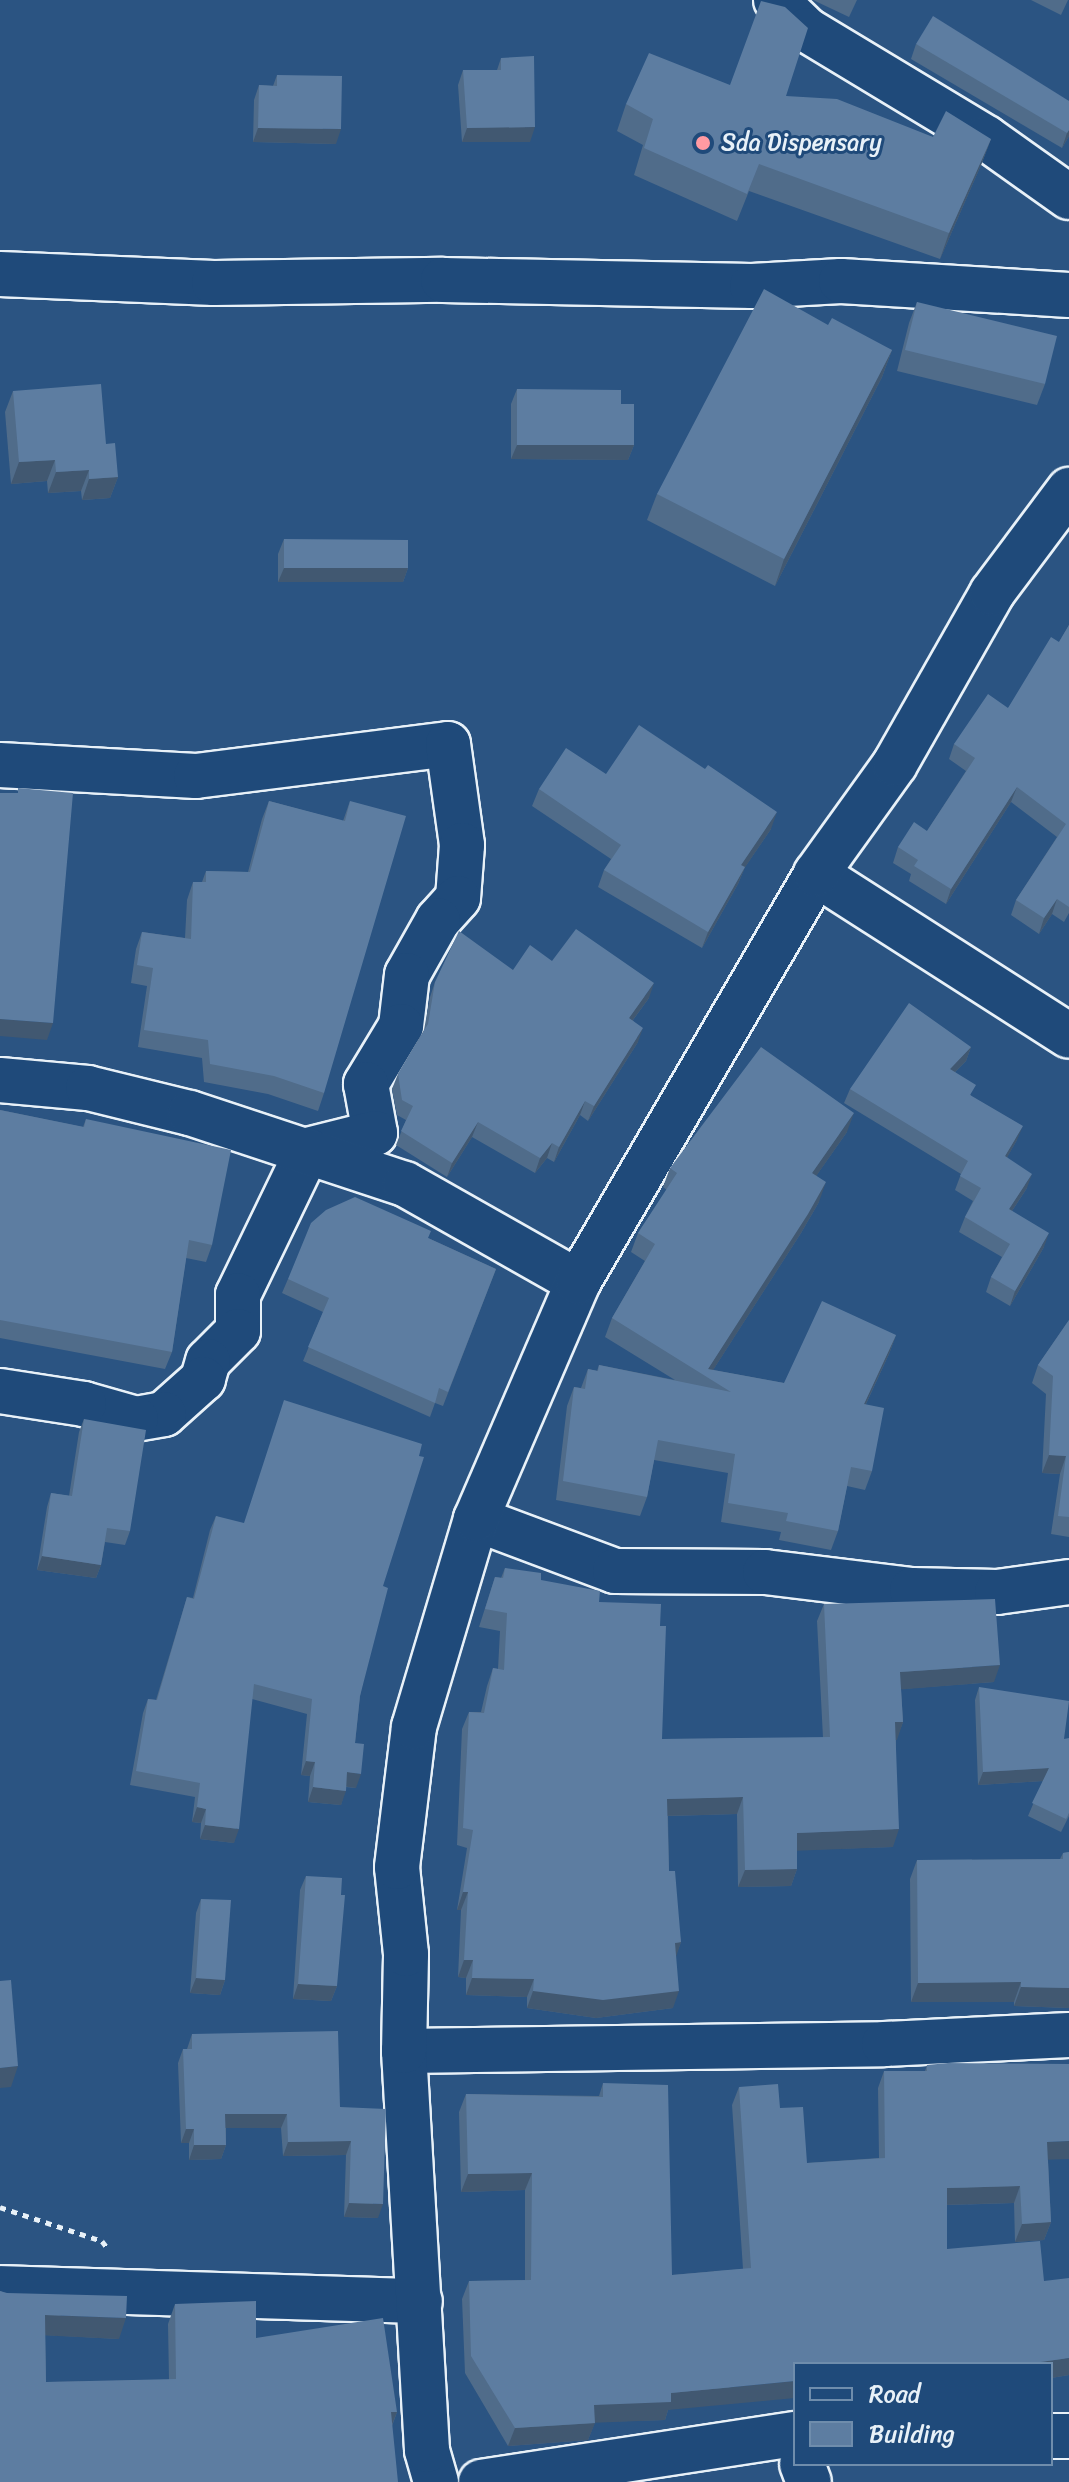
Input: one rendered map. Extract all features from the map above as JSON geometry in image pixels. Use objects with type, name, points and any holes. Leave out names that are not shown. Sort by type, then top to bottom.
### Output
[{"type":"street","points":[[776,0],[807,30],[986,138],[1069,197]]},
{"type":"street","points":[[0,274],[214,283],[443,280],[752,286],[841,281],[1069,295]]},
{"type":"street","points":[[436,2482],[427,2450],[404,2051],[406,1954],[397,1867],[414,1727],[476,1519],[578,1282],[816,874],[895,764],[992,593],[1069,490]]},
{"type":"street","points":[[0,765],[196,776],[448,744],[462,845],[458,898],[438,920],[407,975],[401,1026],[366,1084],[375,1133],[308,1150],[238,1295],[238,1331],[208,1361],[203,1379],[180,1403],[164,1414],[136,1419],[84,1404],[0,1391]]},
{"type":"street","points":[[816,874],[1064,1025]]},
{"type":"street","points":[[0,1080],[88,1088],[308,1150],[405,1184],[578,1282]]},
{"type":"street","points":[[476,1519],[615,1571],[765,1572],[912,1590],[997,1592],[1069,1582]]},
{"type":"street","points":[[404,2051],[884,2044],[1069,2035]]},
{"type":"street","points":[[0,2288],[420,2301]]},
{"type":"street","points":[[481,2482],[793,2445]]},
{"type":"path","points":[[0,2207],[102,2241],[111,2252],[121,2291]]},
{"type":"building","name":"Sda Dispensary","points":[[761,1],[785,7],[808,28],[786,96],[837,99],[933,137],[946,111],[991,139],[949,233],[759,164],[747,194],[644,148],[653,119],[626,104],[649,53],[730,85]]},
{"type":"building","points":[[933,16],[1069,101],[1067,133],[916,44]]},
{"type":"building","points":[[534,56],[535,127],[467,128],[463,70],[501,70],[501,58]]},
{"type":"building","points":[[277,75],[342,76],[341,129],[258,128],[259,85],[277,86]]},
{"type":"building","points":[[764,289],[828,325],[832,318],[892,350],[784,559],[657,494]]},
{"type":"building","points":[[917,302],[1057,336],[1045,384],[905,350]]},
{"type":"building","points":[[101,384],[106,444],[115,443],[118,477],[89,479],[89,470],[56,472],[55,460],[19,462],[13,391]]},
{"type":"building","points":[[517,389],[621,390],[621,404],[634,404],[634,445],[517,445]]},
{"type":"building","points":[[284,539],[408,540],[408,568],[284,568]]},
{"type":"building","points":[[1069,625],[1069,907],[1057,899],[1044,918],[1016,900],[1066,824],[1017,787],[951,889],[914,866],[918,860],[898,847],[914,822],[927,831],[975,758],[954,744],[988,694],[1008,708],[1051,637],[1059,642]]},
{"type":"building","points":[[639,725],[705,769],[708,765],[777,812],[741,865],[745,867],[708,932],[604,870],[621,845],[539,789],[566,748],[606,774]]},
{"type":"building","points":[[18,788],[73,793],[53,1023],[0,1019],[0,793],[18,793]]},
{"type":"building","points":[[269,801],[345,821],[350,801],[406,816],[324,1093],[274,1076],[210,1064],[208,1040],[144,1030],[153,968],[137,965],[142,932],[191,939],[193,882],[206,882],[206,871],[250,872]]},
{"type":"building","points":[[576,929],[654,983],[629,1018],[643,1028],[594,1106],[585,1101],[559,1147],[552,1143],[540,1158],[478,1122],[452,1163],[401,1131],[413,1106],[402,1100],[398,1074],[428,1024],[435,982],[459,931],[513,970],[530,945],[552,961]]},
{"type":"building","points":[[909,1003],[971,1047],[950,1069],[976,1085],[970,1095],[1023,1126],[1005,1156],[1032,1174],[1009,1209],[1049,1233],[1015,1291],[991,1277],[1010,1244],[965,1217],[981,1188],[960,1176],[968,1161],[850,1089]]},
{"type":"building","points":[[761,1047],[854,1113],[812,1173],[826,1182],[808,1214],[708,1369],[784,1383],[822,1301],[896,1335],[864,1404],[884,1408],[872,1471],[851,1467],[838,1531],[786,1521],[788,1513],[728,1503],[735,1454],[658,1440],[647,1497],[563,1481],[574,1387],[585,1389],[588,1369],[598,1371],[599,1365],[731,1392],[612,1318],[655,1244],[638,1233],[677,1173],[670,1168]]},
{"type":"building","points":[[0,1110],[84,1127],[86,1119],[231,1150],[212,1245],[189,1240],[172,1352],[0,1320]]},
{"type":"building","points":[[355,1197],[431,1231],[428,1238],[496,1269],[448,1392],[439,1388],[435,1403],[308,1347],[329,1298],[288,1279],[311,1223],[326,1210]]},
{"type":"building","points":[[1069,1320],[1069,1517],[1058,1516],[1066,1456],[1049,1455],[1053,1376],[1038,1365]]},
{"type":"building","points":[[284,1400],[422,1444],[419,1456],[424,1457],[383,1586],[388,1588],[360,1696],[355,1743],[364,1744],[361,1774],[347,1772],[346,1791],[313,1787],[315,1762],[306,1761],[312,1699],[254,1684],[239,1829],[205,1825],[206,1809],[197,1807],[200,1783],[136,1771],[148,1699],[157,1700],[187,1597],[194,1599],[216,1516],[244,1523]]},
{"type":"building","points":[[84,1419],[146,1430],[130,1531],[107,1528],[101,1565],[42,1556],[51,1493],[72,1496]]},
{"type":"building","points":[[505,1568],[541,1573],[541,1580],[600,1591],[599,1602],[661,1604],[660,1626],[666,1626],[662,1739],[830,1737],[824,1604],[995,1599],[1000,1665],[900,1672],[903,1722],[895,1722],[899,1829],[797,1833],[797,1869],[745,1870],[743,1797],[667,1799],[669,1871],[675,1871],[681,1942],[675,1943],[679,1991],[603,2000],[533,1991],[534,1979],[472,1978],[473,1960],[464,1960],[468,1892],[463,1892],[473,1830],[463,1828],[469,1712],[484,1713],[493,1668],[504,1670],[507,1613],[485,1609],[495,1577],[503,1578]]},
{"type":"building","points":[[979,1687],[1069,1701],[1064,1739],[1069,1738],[1069,1813],[1066,1819],[1032,1803],[1049,1768],[983,1772]]},
{"type":"building","points":[[1069,1852],[1069,1988],[1021,1987],[1021,1982],[918,1983],[917,1860],[1063,1859],[1063,1853]]},
{"type":"building","points":[[306,1876],[342,1878],[341,1895],[345,1895],[337,1986],[298,1984]]},
{"type":"building","points":[[201,1899],[231,1900],[225,1980],[196,1978]]},
{"type":"building","points":[[11,1980],[18,2066],[0,2068],[0,1981]]},
{"type":"building","points":[[338,2031],[340,2107],[386,2109],[383,2204],[349,2203],[351,2141],[288,2142],[287,2114],[225,2114],[226,2145],[194,2145],[194,2129],[186,2129],[183,2049],[192,2049],[192,2034]]},
{"type":"building","points":[[1069,2064],[1069,2141],[1047,2142],[1051,2222],[1022,2224],[1020,2186],[947,2188],[947,2249],[1040,2241],[1044,2281],[1069,2278],[1069,2358],[1040,2362],[793,2362],[793,2381],[671,2393],[671,2402],[594,2405],[595,2423],[515,2428],[471,2356],[469,2281],[531,2280],[532,2173],[468,2174],[466,2094],[603,2097],[603,2083],[668,2085],[672,2275],[751,2268],[739,2087],[778,2084],[780,2108],[803,2107],[807,2163],[885,2158],[884,2071],[927,2071],[927,2065]]},
{"type":"building","points":[[0,2291],[127,2296],[126,2318],[45,2315],[46,2382],[176,2379],[175,2304],[256,2301],[256,2338],[383,2318],[397,2412],[391,2412],[398,2482],[0,2482]]},
{"type":"place","name":"Sda Dispensary","points":[[703,143]]}]
